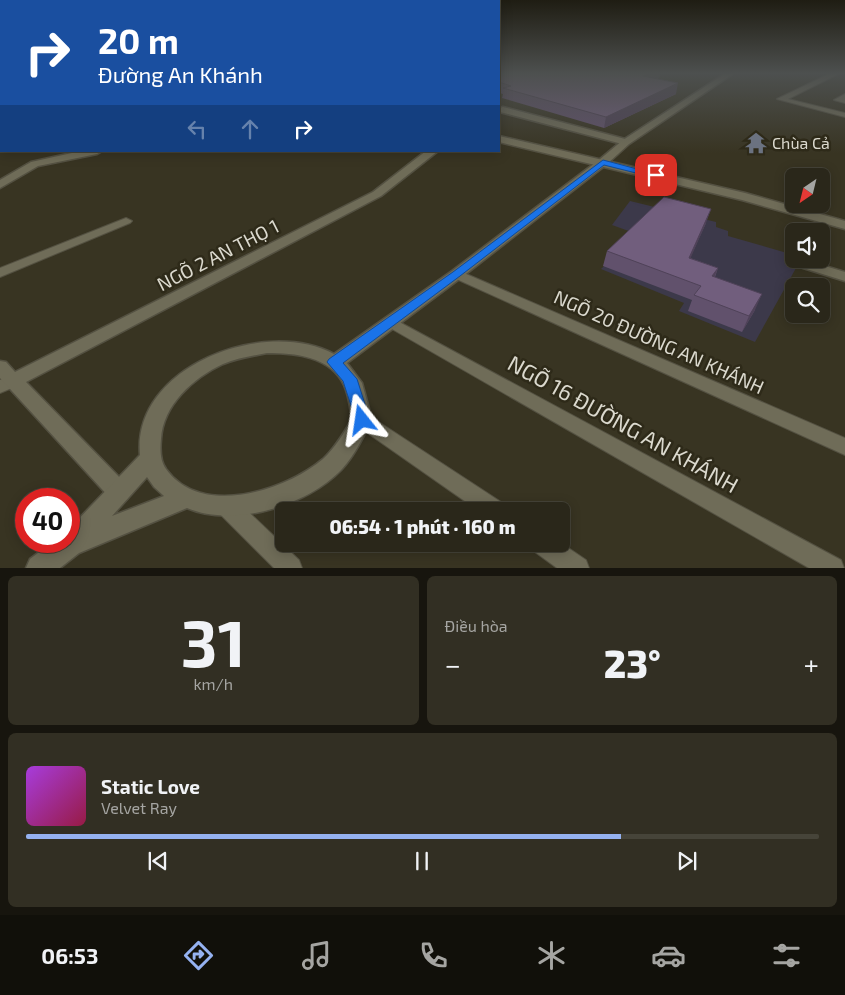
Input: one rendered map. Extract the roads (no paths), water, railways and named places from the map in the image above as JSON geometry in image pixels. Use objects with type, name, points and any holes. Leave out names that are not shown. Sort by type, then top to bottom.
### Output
[{"type":"street","points":[[334,362],[456,274],[603,162],[626,142],[691,100]]},
{"type":"street","points":[[503,110],[626,142]]},
{"type":"street","points":[[500,139],[745,197],[845,225]]},
{"type":"street","points":[[0,185],[35,164],[92,152]]},
{"type":"street","name":"NGÕ 2 AN THỌ 1","points":[[4,378],[306,232],[377,194],[432,152]]},
{"type":"street","points":[[817,268],[845,277]]},
{"type":"street","points":[[267,347],[292,347],[315,353],[334,362],[350,379],[362,420],[347,445],[332,464],[311,481],[285,495],[256,504],[227,506],[200,503],[178,494],[161,480],[150,459],[150,436],[157,413],[172,392],[193,374],[216,360],[242,351],[267,347]]},
{"type":"street","points":[[4,378],[119,492]]},
{"type":"street","points":[[80,534],[150,459]]},
{"type":"street","points":[[80,540],[188,498]]},
{"type":"street","points":[[39,568],[59,553]]},
{"type":"lane","points":[[783,100],[845,115]]},
{"type":"lane","points":[[0,272],[126,221]]},
{"type":"lane","name":"NGÕ 20 ĐƯỜNG AN KHÁNH","points":[[456,274],[845,447]]},
{"type":"lane","name":"NGÕ 16 ĐƯỜNG AN KHÁNH","points":[[390,322],[833,568]]},
{"type":"lane","points":[[362,420],[483,502]]},
{"type":"lane","points":[[227,506],[291,568]]},
{"type":"lane","points":[[555,552],[578,568]]},
{"type":"place","name":"Chùa Cả","points":[[756,143]]}]
